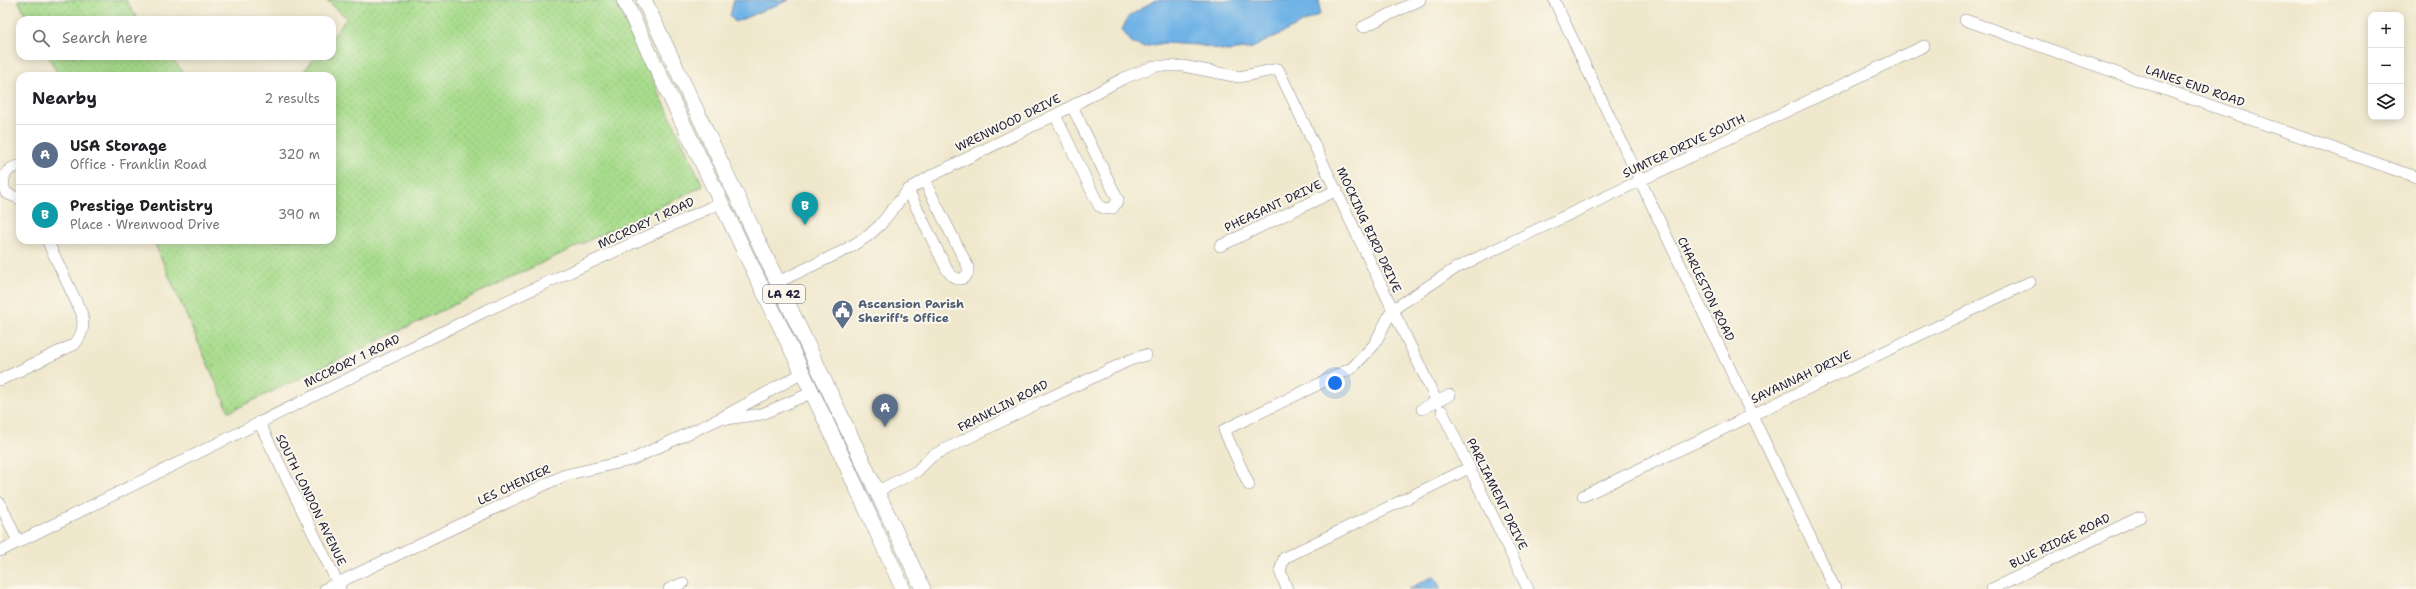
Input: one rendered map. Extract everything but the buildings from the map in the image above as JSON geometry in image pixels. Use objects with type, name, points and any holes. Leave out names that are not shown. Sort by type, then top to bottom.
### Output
[{"type":"main road","name":"LA 42","points":[[624,0],[801,374],[837,435],[903,589]]},
{"type":"main road","name":"LA 42","points":[[644,0],[923,589]]},
{"type":"main road","points":[[657,71],[677,96],[694,132],[710,141]]},
{"type":"main road","points":[[720,203],[733,206],[760,262],[778,282]]},
{"type":"main road","points":[[801,374],[817,384],[837,435],[874,503],[893,525]]},
{"type":"street","points":[[1363,27],[1420,0]]},
{"type":"street","name":"CHARLESTON ROAD","points":[[1554,0],[1835,589]]},
{"type":"street","name":"LANES END ROAD","points":[[1965,20],[2416,177]]},
{"type":"street","name":"SUMTER DRIVE SOUTH","points":[[1392,310],[1456,268],[1924,46]]},
{"type":"street","name":"WRENWOOD DRIVE","points":[[778,282],[843,251],[868,236],[880,225],[908,190],[924,180],[1055,115],[1124,78],[1155,66],[1183,66],[1239,77],[1278,69]]},
{"type":"street","name":"MOCKING BIRD DRIVE","points":[[1278,69],[1439,406]]},
{"type":"street","points":[[1055,115],[1099,206],[1106,209],[1113,208],[1118,200],[1072,106]]},
{"type":"street","points":[[16,167],[10,169],[3,183],[6,193],[16,197]]},
{"type":"street","points":[[908,190],[947,270],[953,277],[959,280],[965,278],[968,273],[968,267],[924,180]]},
{"type":"street","name":"PHEASANT DRIVE","points":[[1220,246],[1337,190]]},
{"type":"street","name":"MCCRORY 1 ROAD","points":[[0,550],[481,313],[720,203]]},
{"type":"street","points":[[0,380],[75,344],[81,336],[84,327],[82,314],[49,244]]},
{"type":"street","name":"SAVANNAH DRIVE","points":[[1583,496],[2030,282]]},
{"type":"street","points":[[1249,486],[1224,430],[1352,368],[1374,345],[1392,310]]},
{"type":"street","name":"FRANKLIN ROAD","points":[[878,492],[917,471],[932,456],[1130,360],[1146,355]]},
{"type":"street","name":"LES CHENIER","points":[[325,589],[339,586],[565,475],[631,460],[719,419],[801,374]]},
{"type":"street","name":"LES CHENIER","points":[[719,419],[762,414],[811,393]]},
{"type":"street","points":[[1422,408],[1439,406],[1450,395]]},
{"type":"street","name":"PARLIAMENT DRIVE","points":[[1439,406],[1528,589]]},
{"type":"street","name":"SOUTH LONDON AVENUE","points":[[259,422],[339,586]]},
{"type":"street","points":[[1287,589],[1280,571],[1284,558],[1469,468]]},
{"type":"street","points":[[0,503],[18,542]]},
{"type":"street","name":"BLUE RIDGE ROAD","points":[[1992,589],[2140,517]]},
{"type":"street","points":[[670,589],[683,583]]},
{"type":"green space","points":[[18,0],[126,0],[136,16],[26,16]]},
{"type":"green space","points":[[327,0],[615,0],[703,186],[229,412],[155,244],[336,244],[336,72],[303,72],[313,60],[336,60],[336,32],[347,18]]},
{"type":"green space","points":[[50,60],[173,60],[183,72],[57,72]]},
{"type":"water","points":[[734,0],[789,0],[735,22],[730,16]]},
{"type":"water","points":[[1155,0],[1319,0],[1320,14],[1252,48],[1227,51],[1198,45],[1163,43],[1144,47],[1133,44],[1122,30],[1128,17]]},
{"type":"water","points":[[1434,576],[1441,589],[1408,589]]},
{"type":"place","name":"Prestige Dentistry","points":[[805,225]]},
{"type":"place","name":"Ascension Parish Sheriff's Office","points":[[842,330]]},
{"type":"place","name":"USA Storage","points":[[885,427]]}]
